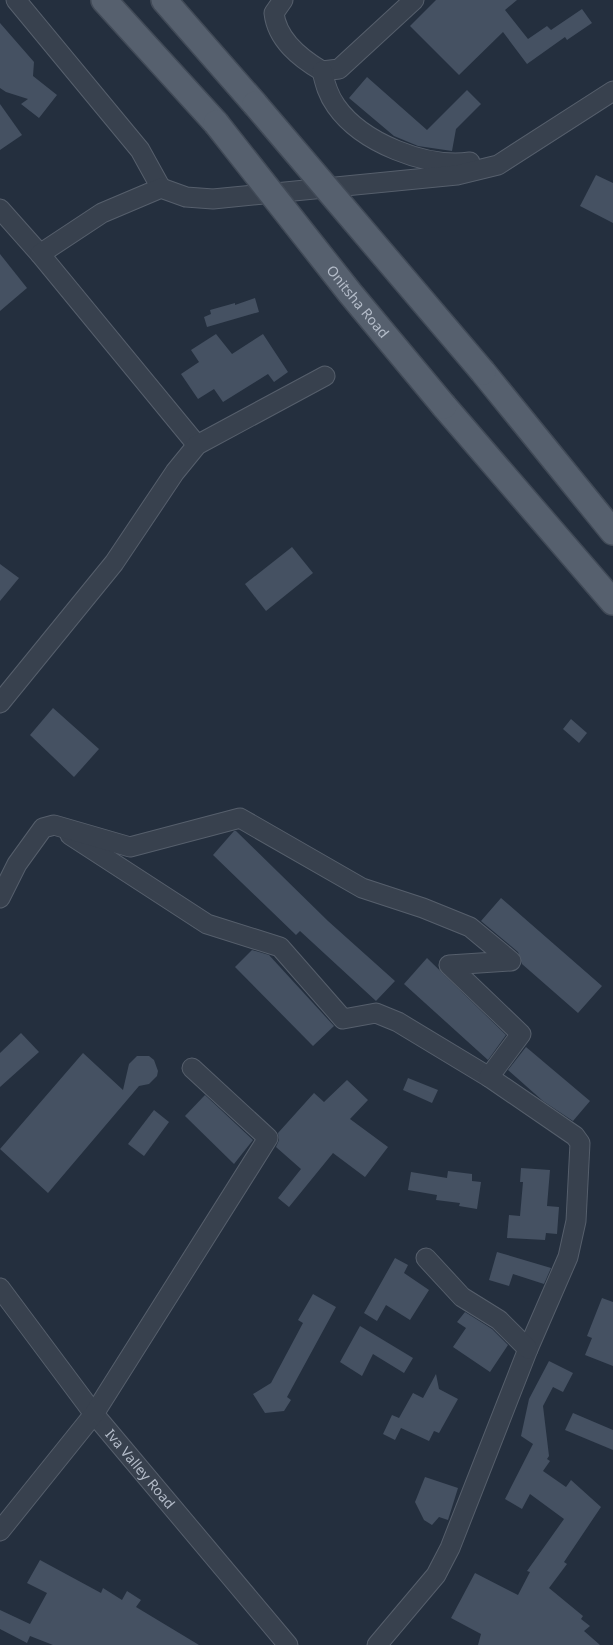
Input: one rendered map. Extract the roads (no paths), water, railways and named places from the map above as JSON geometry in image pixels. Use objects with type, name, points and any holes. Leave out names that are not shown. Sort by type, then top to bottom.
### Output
[{"type":"main road","name":"Onitsha Road","points":[[104,0],[216,123],[350,293],[444,406],[613,602]]},
{"type":"main road","points":[[164,0],[483,372],[613,532]]},
{"type":"street","points":[[16,0],[140,150],[161,188],[186,197],[213,199],[457,176],[498,165],[613,91]]},
{"type":"street","points":[[283,0],[274,14],[278,32],[295,51],[330,70]]},
{"type":"street","points":[[414,0],[330,70],[327,91],[337,107],[367,134],[413,157],[454,164],[470,162],[498,165]]},
{"type":"street","points":[[40,254],[102,213],[161,188]]},
{"type":"street","points":[[0,209],[40,254],[198,445]]},
{"type":"street","points":[[0,703],[114,563],[175,472],[198,445],[325,376]]},
{"type":"street","points":[[0,898],[34,838],[43,828],[54,825],[130,847],[240,818],[362,888],[423,908],[470,927],[511,961],[449,965],[521,1034],[489,1077]]},
{"type":"street","points":[[54,825],[134,879],[207,924],[280,948],[342,1018],[376,1013],[398,1022],[489,1077],[575,1136],[580,1143],[573,1240],[568,1257],[528,1349],[450,1548],[436,1575],[377,1645]]},
{"type":"street","points":[[0,1531],[94,1414],[268,1138],[192,1068]]},
{"type":"street","points":[[426,1258],[462,1297],[499,1320],[528,1349]]},
{"type":"street","name":"Iva Valley Road","points":[[0,1288],[94,1414],[288,1645]]}]
